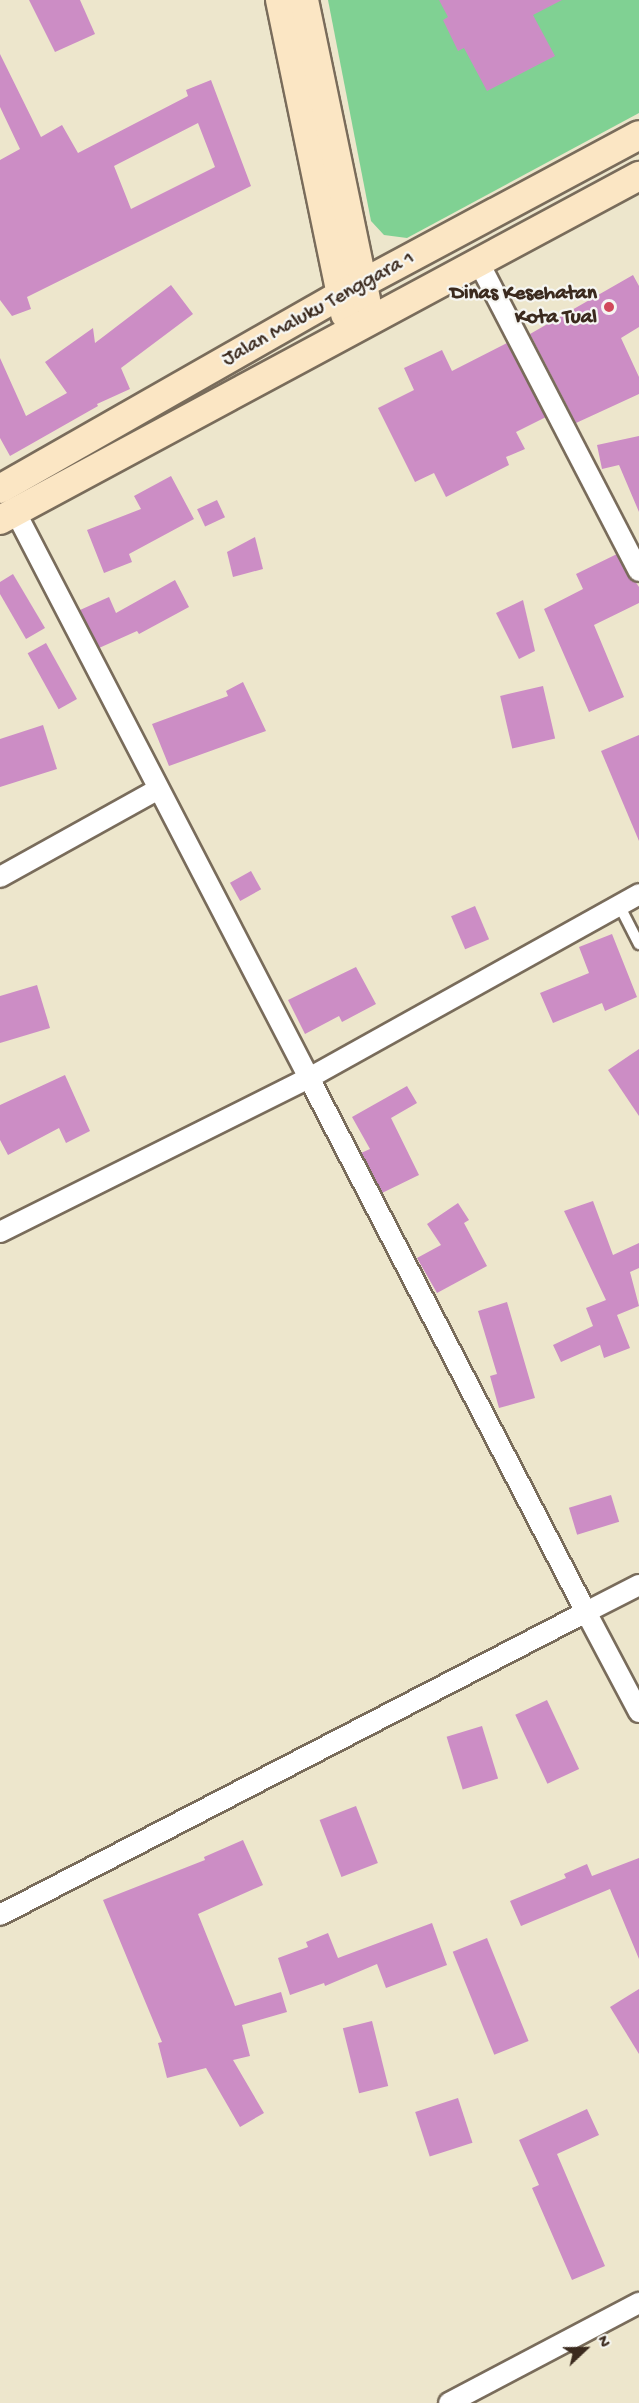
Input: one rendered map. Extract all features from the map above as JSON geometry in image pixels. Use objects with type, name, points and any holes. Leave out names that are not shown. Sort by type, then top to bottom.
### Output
[{"type":"main road","points":[[280,0],[350,291],[361,324]]},
{"type":"main road","points":[[304,0],[350,291]]},
{"type":"main road","name":"Jalan Maluku Tenggara 1","points":[[4,498],[350,291],[639,135]]},
{"type":"main road","name":"Jalan Maluku Tenggara 1","points":[[4,498],[361,324],[639,176]]},
{"type":"street","points":[[478,261],[639,571]]},
{"type":"street","points":[[4,498],[639,1712]]},
{"type":"street","points":[[0,877],[157,790]]},
{"type":"street","points":[[0,1232],[309,1078],[639,894]]},
{"type":"street","points":[[0,1915],[639,1585]]},
{"type":"street","points":[[449,2403],[639,2303]]},
{"type":"lane","points":[[619,905],[639,944]]},
{"type":"green space","points":[[328,0],[639,0],[639,113],[407,238],[384,235],[371,221]]},
{"type":"building","points":[[29,0],[80,0],[95,34],[55,52]]},
{"type":"building","points":[[439,0],[562,0],[533,15],[555,56],[487,91],[464,48],[458,51],[443,20],[448,17]]},
{"type":"building","points":[[0,54],[41,137],[62,125],[78,153],[188,96],[186,90],[211,80],[251,186],[27,297],[31,309],[12,316],[0,300],[0,160],[20,149],[0,107]],"holes":[[[198,123],[215,167],[131,209],[114,166]]]},
{"type":"building","points":[[633,275],[639,286],[639,327],[621,338],[639,377],[639,394],[576,423],[530,334]]},
{"type":"building","points":[[171,285],[193,314],[121,368],[130,389],[97,404],[98,406],[10,456],[0,438],[0,358],[26,416],[67,393],[45,362],[93,328],[95,343]]},
{"type":"building","points":[[507,343],[546,417],[516,432],[525,449],[506,457],[509,465],[446,497],[434,473],[415,482],[378,408],[414,390],[404,368],[442,350],[452,371]]},
{"type":"building","points":[[639,436],[639,512],[619,465],[602,469],[597,445]]},
{"type":"building","points":[[171,476],[194,519],[129,554],[132,562],[104,573],[87,530],[141,509],[134,496]]},
{"type":"building","points":[[217,500],[225,517],[205,527],[197,509]]},
{"type":"building","points":[[255,537],[263,569],[233,577],[227,552]]},
{"type":"building","points":[[617,554],[639,587],[639,603],[594,625],[624,697],[589,712],[544,609],[583,589],[576,574]]},
{"type":"building","points":[[13,574],[45,628],[26,639],[0,594],[0,582]]},
{"type":"building","points":[[175,580],[189,607],[139,634],[137,631],[99,648],[80,610],[109,597],[116,613]]},
{"type":"building","points":[[523,600],[535,651],[519,659],[496,613]]},
{"type":"building","points":[[46,643],[77,699],[59,709],[28,653]]},
{"type":"building","points":[[243,682],[266,731],[169,766],[152,724],[228,696],[226,691]]},
{"type":"building","points":[[543,686],[555,739],[512,749],[500,696]]},
{"type":"building","points":[[43,725],[57,769],[0,787],[0,739]]},
{"type":"building","points":[[639,735],[639,841],[601,751]]},
{"type":"building","points":[[251,871],[261,889],[240,901],[230,883]]},
{"type":"building","points":[[475,906],[489,939],[465,949],[451,916]]},
{"type":"building","points":[[612,934],[637,997],[605,1011],[602,1003],[553,1023],[540,993],[589,973],[579,947]]},
{"type":"building","points":[[356,967],[376,1004],[342,1022],[339,1016],[305,1034],[288,1000]]},
{"type":"building","points":[[37,985],[50,1028],[0,1043],[0,996]]},
{"type":"building","points":[[639,1049],[639,1116],[608,1070]]},
{"type":"building","points":[[65,1075],[90,1131],[66,1143],[59,1128],[8,1155],[0,1140],[0,1105]]},
{"type":"building","points":[[407,1086],[417,1103],[391,1118],[419,1175],[382,1193],[361,1153],[370,1149],[352,1117]]},
{"type":"building","points":[[593,1201],[613,1255],[639,1243],[639,1268],[630,1272],[639,1306],[617,1315],[630,1348],[604,1358],[600,1345],[561,1362],[553,1345],[593,1326],[586,1308],[606,1300],[564,1211]]},
{"type":"building","points":[[458,1203],[469,1220],[464,1223],[487,1266],[437,1293],[417,1258],[441,1245],[427,1224]]},
{"type":"building","points":[[507,1302],[535,1398],[499,1408],[490,1376],[497,1374],[478,1311]]},
{"type":"building","points":[[611,1495],[619,1522],[577,1535],[569,1508]]},
{"type":"building","points":[[547,1700],[579,1769],[547,1784],[515,1715]]},
{"type":"building","points":[[482,1726],[498,1779],[463,1789],[447,1737]]},
{"type":"building","points":[[356,1806],[378,1863],[341,1877],[320,1820]]},
{"type":"building","points":[[243,1840],[263,1885],[198,1914],[235,2006],[281,1992],[287,2012],[242,2025],[250,2056],[233,2060],[264,2113],[240,2127],[206,2068],[167,2078],[158,2043],[162,2042],[103,1900],[205,1860],[204,1857]]},
{"type":"building","points":[[639,1858],[639,1959],[610,1889],[521,1926],[510,1901],[566,1878],[564,1874],[587,1864],[592,1876]]},
{"type":"building","points":[[432,1923],[447,1965],[386,1988],[377,1964],[325,1986],[324,1983],[290,1995],[278,1958],[308,1947],[306,1942],[328,1933],[338,1958]]},
{"type":"building","points":[[487,1938],[529,2041],[494,2055],[453,1952]]},
{"type":"building","points":[[639,1989],[639,2054],[610,2007]]},
{"type":"building","points":[[372,2021],[388,2086],[359,2093],[343,2028]]},
{"type":"building","points":[[458,2098],[473,2143],[430,2157],[415,2112]]},
{"type":"building","points":[[587,2109],[599,2135],[557,2154],[605,2266],[572,2280],[532,2188],[539,2185],[519,2140]]},
{"type":"place","name":"Dinas Kesehatan Kota Tual","points":[[609,307]]}]
